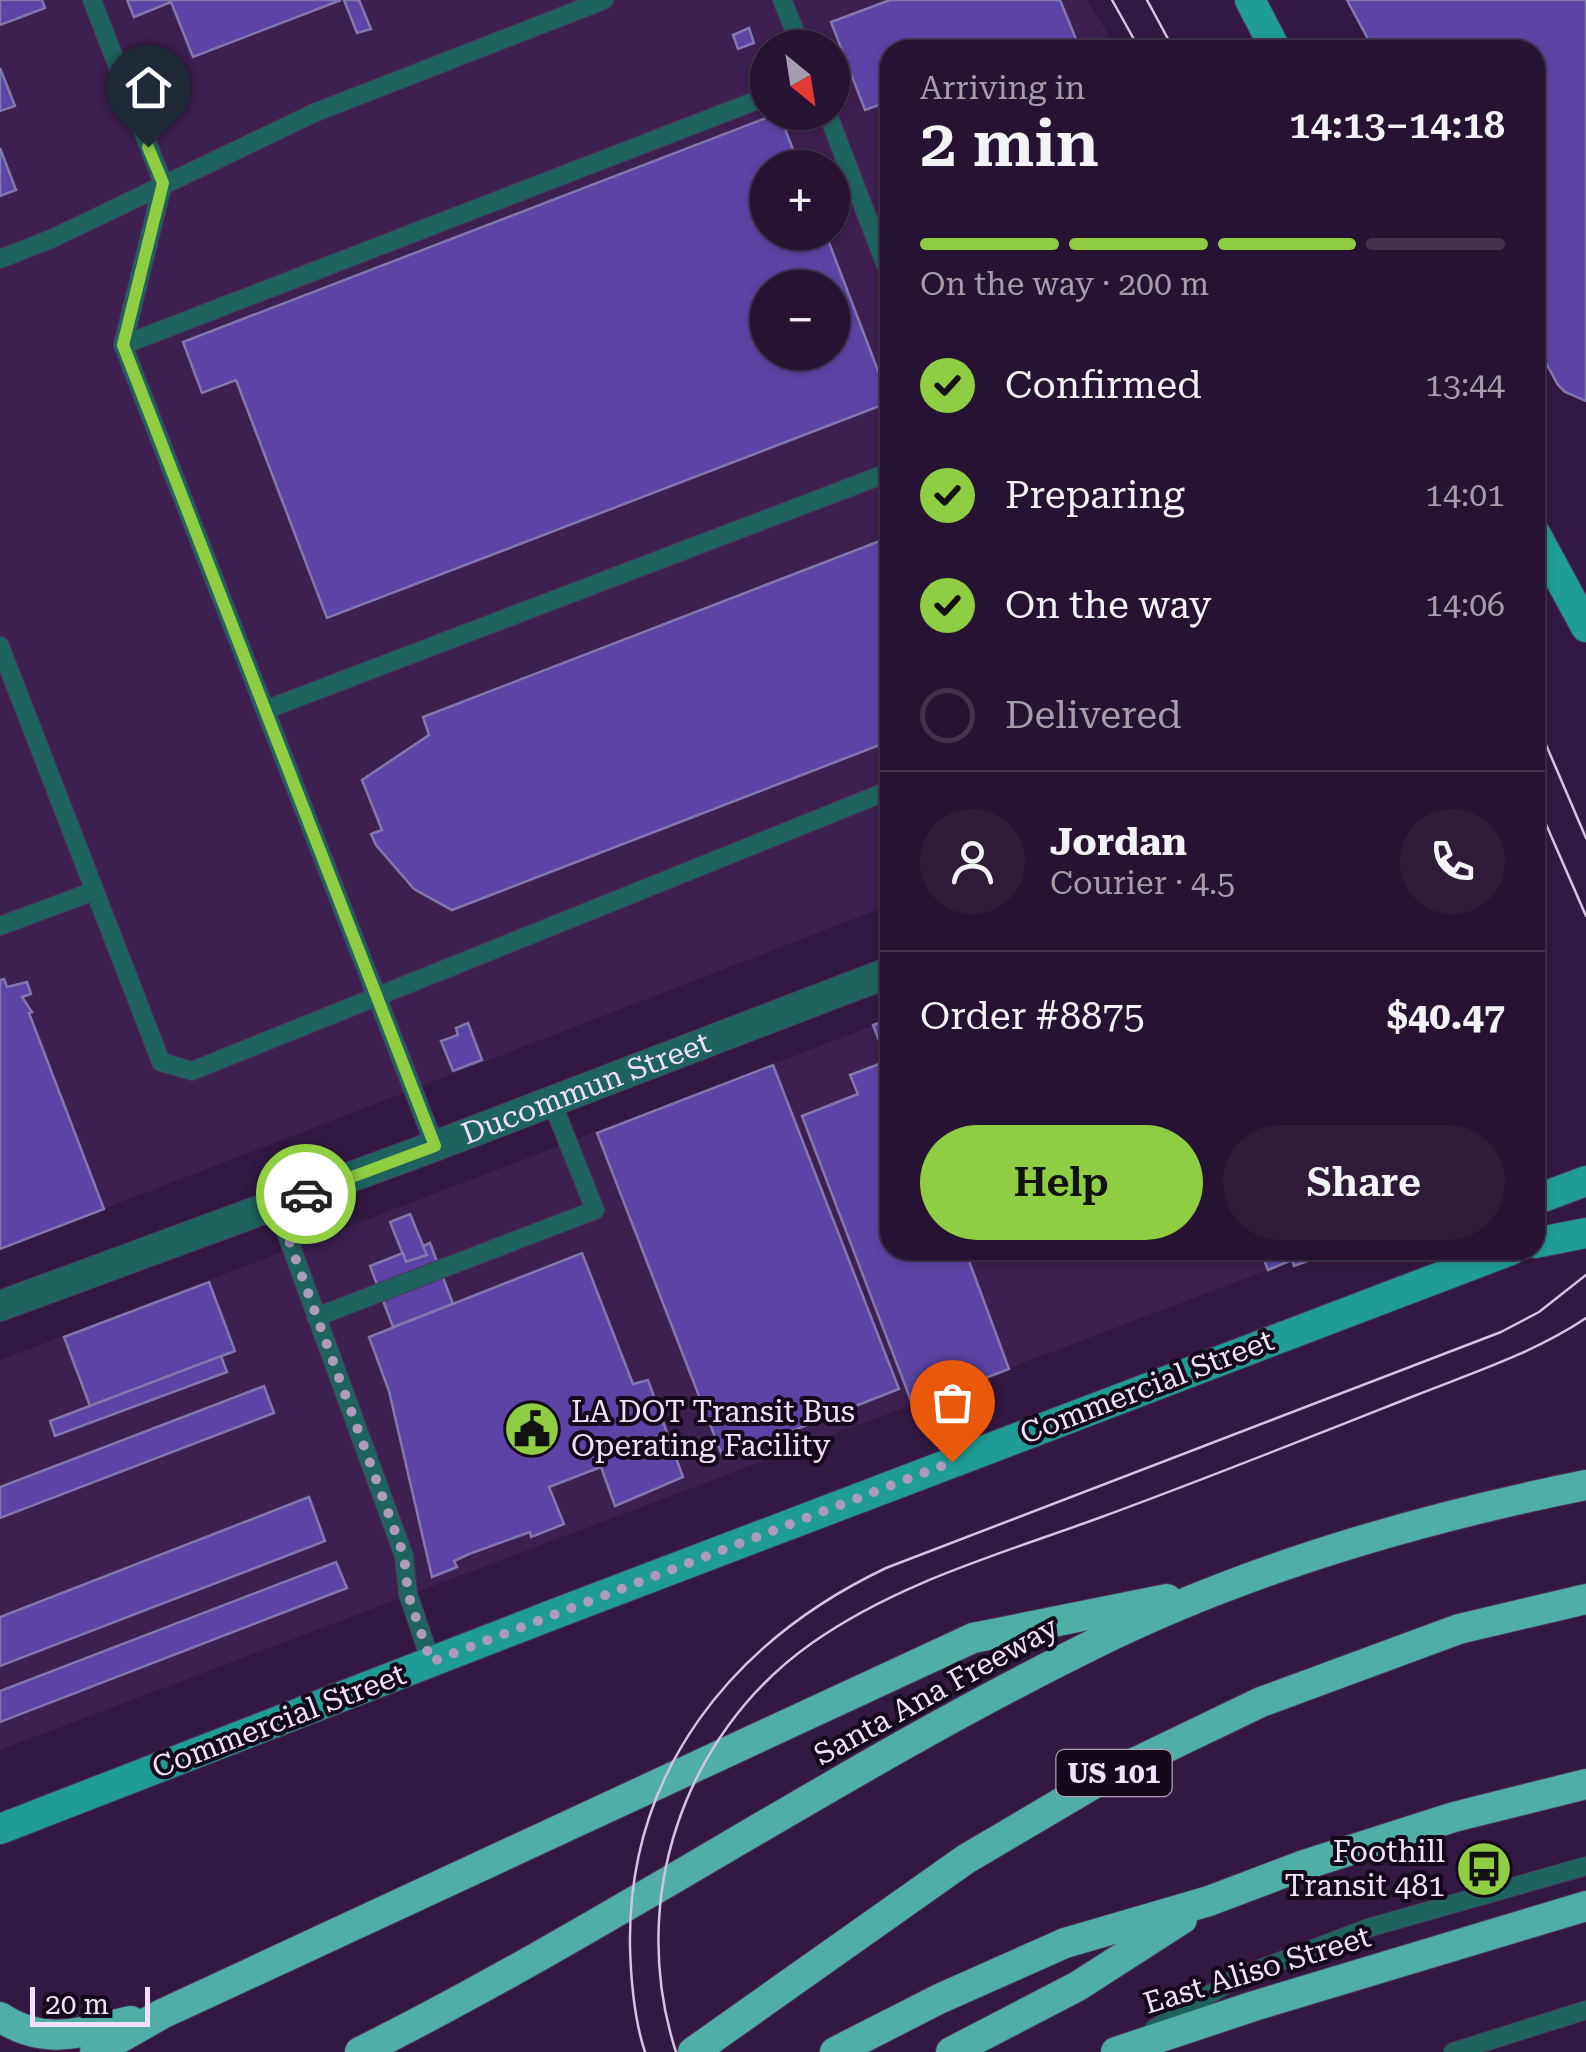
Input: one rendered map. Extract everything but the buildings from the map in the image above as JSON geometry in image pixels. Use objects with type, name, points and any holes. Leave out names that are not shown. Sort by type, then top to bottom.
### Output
[{"type":"highway","name":"Santa Ana Freeway","points":[[360,2052],[464,2000],[936,1729],[1093,1644],[1228,1586],[1373,1537],[1500,1502],[1586,1485]]},
{"type":"highway","points":[[94,2052],[162,2014],[972,1638],[1228,1586]]},
{"type":"highway","name":"US 101","points":[[693,2052],[966,1859],[1105,1777],[1279,1695],[1460,1630],[1586,1600]]},
{"type":"highway","points":[[835,2052],[1065,1942],[1209,1901],[1304,1865],[1454,1817],[1586,1784]]},
{"type":"highway","points":[[950,2052],[1078,1986],[1209,1901]]},
{"type":"highway","name":"East Aliso Street","points":[[1118,2051],[1586,1906]]},
{"type":"highway","points":[[0,2017],[21,2031],[66,2036],[162,2014]]},
{"type":"main road","points":[[1256,5],[1272,40]]},
{"type":"main road","points":[[1545,551],[1586,627]]},
{"type":"main road","points":[[1545,1196],[1586,1181]]},
{"type":"main road","points":[[1545,1241],[1586,1233]]},
{"type":"main road","name":"Commercial Street","points":[[0,1829],[1474,1260]]},
{"type":"street","name":"Ducommun Street","points":[[0,1306],[880,976]]},
{"type":"lane","points":[[92,0],[163,183],[123,345],[435,1146]]},
{"type":"lane","points":[[0,259],[51,239],[314,113],[604,0]]},
{"type":"lane","points":[[782,0],[794,30]]},
{"type":"lane","points":[[123,345],[750,103]]},
{"type":"lane","points":[[835,130],[880,250]]},
{"type":"lane","points":[[265,710],[880,476]]},
{"type":"lane","points":[[0,646],[4,669],[161,1062],[192,1071],[880,794]]},
{"type":"lane","points":[[0,926],[94,890]]},
{"type":"lane","points":[[316,1317],[595,1210],[552,1102]]},
{"type":"lane","points":[[276,1205],[404,1556],[408,1594],[431,1662]]},
{"type":"lane","points":[[1118,2051],[1236,1978],[1368,1928],[1586,1866]]},
{"type":"lane","points":[[1453,2052],[1586,2010]]},
{"type":"shaded area","points":[[0,0],[1087,0],[1112,40],[880,40],[880,909],[0,1249]]},
{"type":"shaded area","name":"LA DOT Transit Bus Operating Facility","points":[[880,1023],[880,1260],[1264,1260],[1268,1270],[0,1750],[0,1360]]},
{"type":"tram line","points":[[1112,0],[1134,40]]},
{"type":"tram line","points":[[1147,0],[1169,40]]},
{"type":"tram line","points":[[1545,742],[1586,838]]},
{"type":"tram line","points":[[1545,822],[1586,916]]},
{"type":"tram line","points":[[645,2052],[634,2000],[630,1947],[634,1883],[647,1824],[669,1769],[700,1719],[737,1674],[781,1633],[831,1598],[886,1568],[1501,1332],[1539,1312],[1586,1275]]},
{"type":"tram line","points":[[676,2052],[662,1995],[658,1937],[663,1880],[677,1825],[699,1773],[729,1724],[767,1681],[812,1643],[914,1587],[1480,1370],[1545,1342],[1586,1318]]},
{"type":"way so far","points":[[306,1194],[276,1205],[404,1556],[408,1594],[431,1662],[952,1462]]},
{"type":"place","name":"LA DOT Transit Bus Operating Facility","points":[[532,1429]]},
{"type":"place","name":"Foothill Transit 481","points":[[1484,1869]]},
{"type":"route","points":[[148,147],[163,183],[123,345],[435,1146],[306,1194]]}]
